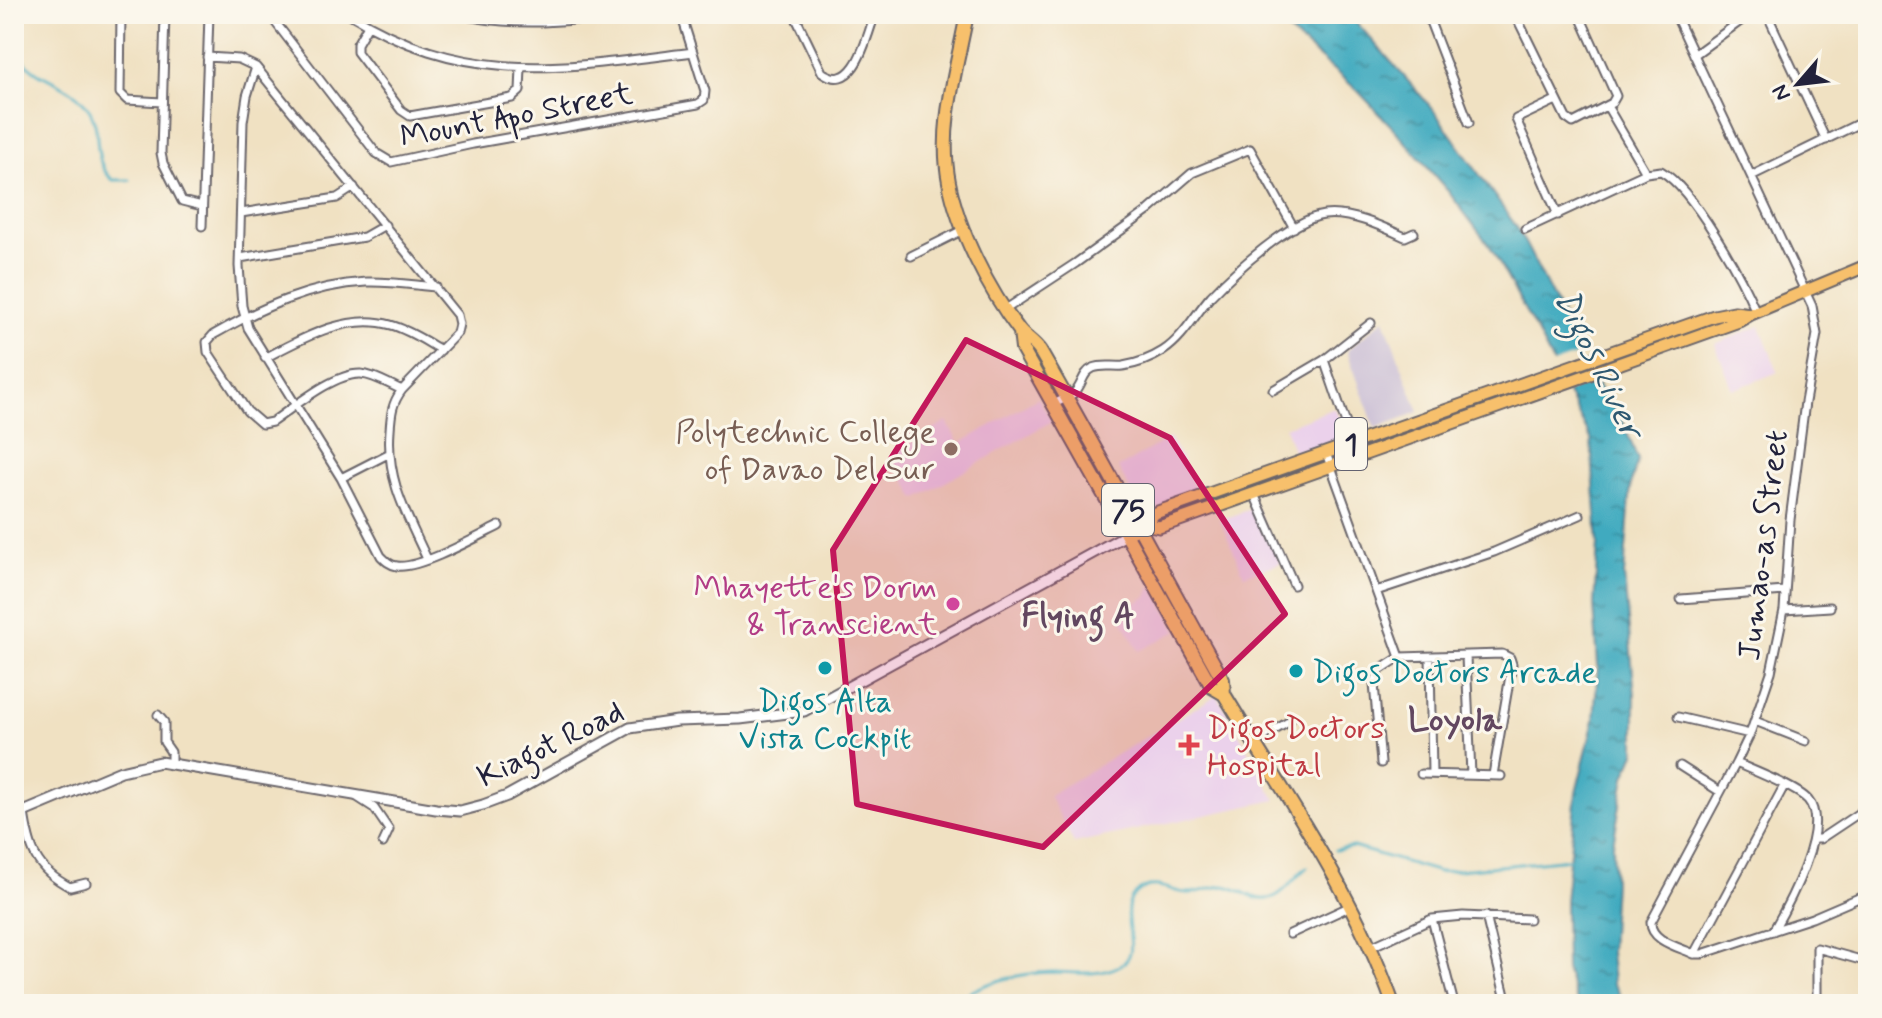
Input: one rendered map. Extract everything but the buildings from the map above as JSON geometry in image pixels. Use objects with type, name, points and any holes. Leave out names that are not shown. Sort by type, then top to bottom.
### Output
[{"type":"highway","points":[[967,14],[948,112],[946,139],[948,180],[963,230],[1020,332],[1022,349],[1136,529]]},
{"type":"highway","name":"75","points":[[1020,332],[1036,344],[1136,529],[1223,680],[1224,694],[1351,906],[1371,947],[1390,1003]]},
{"type":"main road","name":"1","points":[[1136,529],[1159,527],[1607,369],[1739,321],[1868,265]]},
{"type":"main road","name":"1","points":[[1136,529],[1155,513],[1602,355],[1728,312],[1753,313]]},
{"type":"main road","points":[[1571,366],[1576,380]]},
{"type":"street","points":[[121,14],[120,93],[127,100],[162,102]]},
{"type":"street","points":[[165,14],[163,163],[182,201],[202,206]]},
{"type":"street","points":[[202,226],[209,14]]},
{"type":"street","name":"Mount Apo Street","points":[[269,14],[376,153],[391,162],[473,144],[698,104],[704,100],[705,91],[681,14]]},
{"type":"street","points":[[350,14],[410,46],[454,59],[521,68],[578,66],[693,52]]},
{"type":"street","points":[[456,14],[537,24],[633,14]]},
{"type":"street","points":[[794,14],[819,67],[826,76],[837,78],[854,69],[875,14]]},
{"type":"street","points":[[1427,14],[1469,123]]},
{"type":"street","points":[[1515,14],[1556,100],[1567,120],[1573,123],[1607,106],[1614,101],[1616,94],[1579,14]]},
{"type":"street","name":"Jumao-as Street","points":[[1675,14],[1815,313],[1817,334],[1791,506],[1784,610],[1771,672],[1750,734],[1650,924],[1655,936],[1694,954]]},
{"type":"street","points":[[1694,55],[1750,14]]},
{"type":"street","points":[[1767,14],[1826,140]]},
{"type":"street","points":[[368,25],[357,44],[358,56],[401,110],[410,116],[512,98],[520,91],[521,68]]},
{"type":"street","points":[[207,57],[239,59],[256,67],[454,311],[459,324],[457,333],[402,390],[392,406],[388,454],[400,501],[427,559]]},
{"type":"street","points":[[256,67],[244,109],[240,258],[244,317],[265,358],[341,478],[381,556],[396,566],[413,565],[499,526]]},
{"type":"street","points":[[1556,100],[1516,119],[1558,215]]},
{"type":"street","points":[[1607,106],[1646,173]]},
{"type":"street","points":[[1751,176],[1868,119]]},
{"type":"street","points":[[1006,309],[1148,211],[1192,173],[1250,149],[1294,228]]},
{"type":"street","points":[[1525,229],[1646,173],[1661,171],[1683,191],[1734,264],[1753,313]]},
{"type":"street","points":[[241,213],[337,198],[354,187]]},
{"type":"street","points":[[1054,404],[1075,392],[1091,369],[1104,365],[1124,366],[1162,352],[1177,340],[1227,281],[1294,228],[1322,215],[1338,215],[1359,219],[1405,237],[1414,233]]},
{"type":"street","points":[[240,258],[364,237],[385,225]]},
{"type":"street","points":[[911,256],[963,230]]},
{"type":"street","points":[[402,390],[369,376],[352,375],[334,382],[272,422],[262,424],[247,411],[208,352],[207,342],[213,335],[244,317],[289,298],[340,285],[366,282],[436,287]]},
{"type":"street","points":[[265,358],[298,340],[353,323],[372,321],[409,331],[441,350]]},
{"type":"street","points":[[1273,390],[1324,360],[1371,323]]},
{"type":"street","points":[[1324,360],[1353,444]]},
{"type":"street","points":[[1326,453],[1400,657]]},
{"type":"street","points":[[341,478],[388,454]]},
{"type":"street","points":[[1254,494],[1294,585]]},
{"type":"street","points":[[1376,591],[1494,552],[1580,515]]},
{"type":"street","name":"Kiagot Road","points":[[19,814],[150,762],[460,811],[507,796],[630,728],[804,711],[1136,529]]},
{"type":"street","points":[[1681,599],[1785,591]]},
{"type":"street","points":[[1784,610],[1830,607]]},
{"type":"street","points":[[1381,763],[1374,681],[1380,670],[1400,657],[1502,654],[1511,661],[1497,776],[1421,774]]},
{"type":"street","points":[[1466,656],[1471,775]]},
{"type":"street","points":[[1430,657],[1432,774]]},
{"type":"street","points":[[158,715],[164,722],[164,742],[171,752],[171,763]]},
{"type":"street","points":[[1678,717],[1750,734]]},
{"type":"street","points":[[1253,743],[1290,721]]},
{"type":"street","points":[[1755,721],[1806,741]]},
{"type":"street","points":[[1736,763],[1804,796],[1811,805],[1815,839],[1801,877],[1773,931]]},
{"type":"street","points":[[1680,766],[1719,791]]},
{"type":"street","points":[[1694,954],[1784,786]]},
{"type":"street","points":[[352,793],[374,808],[389,830],[383,843]]},
{"type":"street","points":[[1815,839],[1820,839],[1868,807]]},
{"type":"street","points":[[19,814],[36,859],[54,879],[70,887],[86,883]]},
{"type":"street","points":[[1694,954],[1716,950],[1812,918],[1868,894]]},
{"type":"street","points":[[1290,934],[1351,906]]},
{"type":"street","points":[[1371,947],[1432,919],[1486,916],[1529,919]]},
{"type":"street","points":[[1486,916],[1507,1004]]},
{"type":"street","points":[[1432,919],[1454,1004]]},
{"type":"street","points":[[1817,1004],[1817,948],[1868,962]]},
{"type":"highlighted area","points":[[966,340],[1170,438],[1285,614],[1043,847],[857,804],[833,550]]},
{"type":"shaded area","points":[[1384,319],[1419,412],[1375,428],[1347,351]]},
{"type":"shaded area","points":[[1760,326],[1778,372],[1733,390],[1715,344]]},
{"type":"shaded area","name":"Polytechnic College of Davao Del Sur","points":[[1038,398],[1052,421],[916,499],[891,455],[947,422],[959,444]]},
{"type":"shaded area","points":[[1335,408],[1346,437],[1295,456],[1285,427]]},
{"type":"shaded area","points":[[1169,438],[1197,494],[1143,514],[1118,468]]},
{"type":"shaded area","points":[[1256,507],[1281,563],[1244,575],[1220,520]]},
{"type":"shaded area","points":[[1152,585],[1177,631],[1139,651],[1118,612],[1147,597]]},
{"type":"shaded area","name":"Digos Doctors Hospital","points":[[1217,695],[1276,800],[1074,843],[1049,795]]},
{"type":"water","points":[[1277,14],[1349,14],[1432,108],[1518,229],[1599,388],[1623,422],[1638,460],[1631,483],[1624,576],[1635,695],[1635,753],[1625,777],[1613,844],[1610,952],[1613,983],[1625,1004],[1578,1004],[1566,970],[1565,901],[1576,793],[1594,720],[1598,666],[1594,605],[1598,544],[1591,439],[1491,248],[1447,190],[1396,131],[1357,90],[1286,29]]},
{"type":"pier","points":[[1586,352],[1600,380],[1564,393],[1550,365]]},
{"type":"waterway","points":[[22,14],[19,38],[22,54],[29,66],[78,97],[94,120],[99,156],[106,172],[113,180],[130,180]]},
{"type":"waterway","points":[[1335,850],[1353,847],[1439,872],[1570,859]]},
{"type":"waterway","points":[[954,1004],[987,984],[1013,977],[1052,972],[1094,973],[1119,966],[1131,950],[1129,904],[1134,895],[1146,887],[1192,893],[1224,886],[1262,899],[1277,896],[1307,867]]},
{"type":"place","name":"Polytechnic College of Davao Del Sur","points":[[951,449]]},
{"type":"place","name":"Mhayette's Dorm & Transcient","points":[[953,604]]},
{"type":"place","name":"Digos Alta Vista Cockpit","points":[[825,668]]},
{"type":"place","name":"Digos Doctors Arcade","points":[[1296,671]]},
{"type":"place","name":"Digos Doctors Hospital","points":[[1189,745]]},
{"type":"district","name":"Flying A","points":[[1078,614]]},
{"type":"district","name":"Loyola","points":[[1455,718]]},
{"type":"water label","name":"Digos River","points":[[1600,363]]}]
